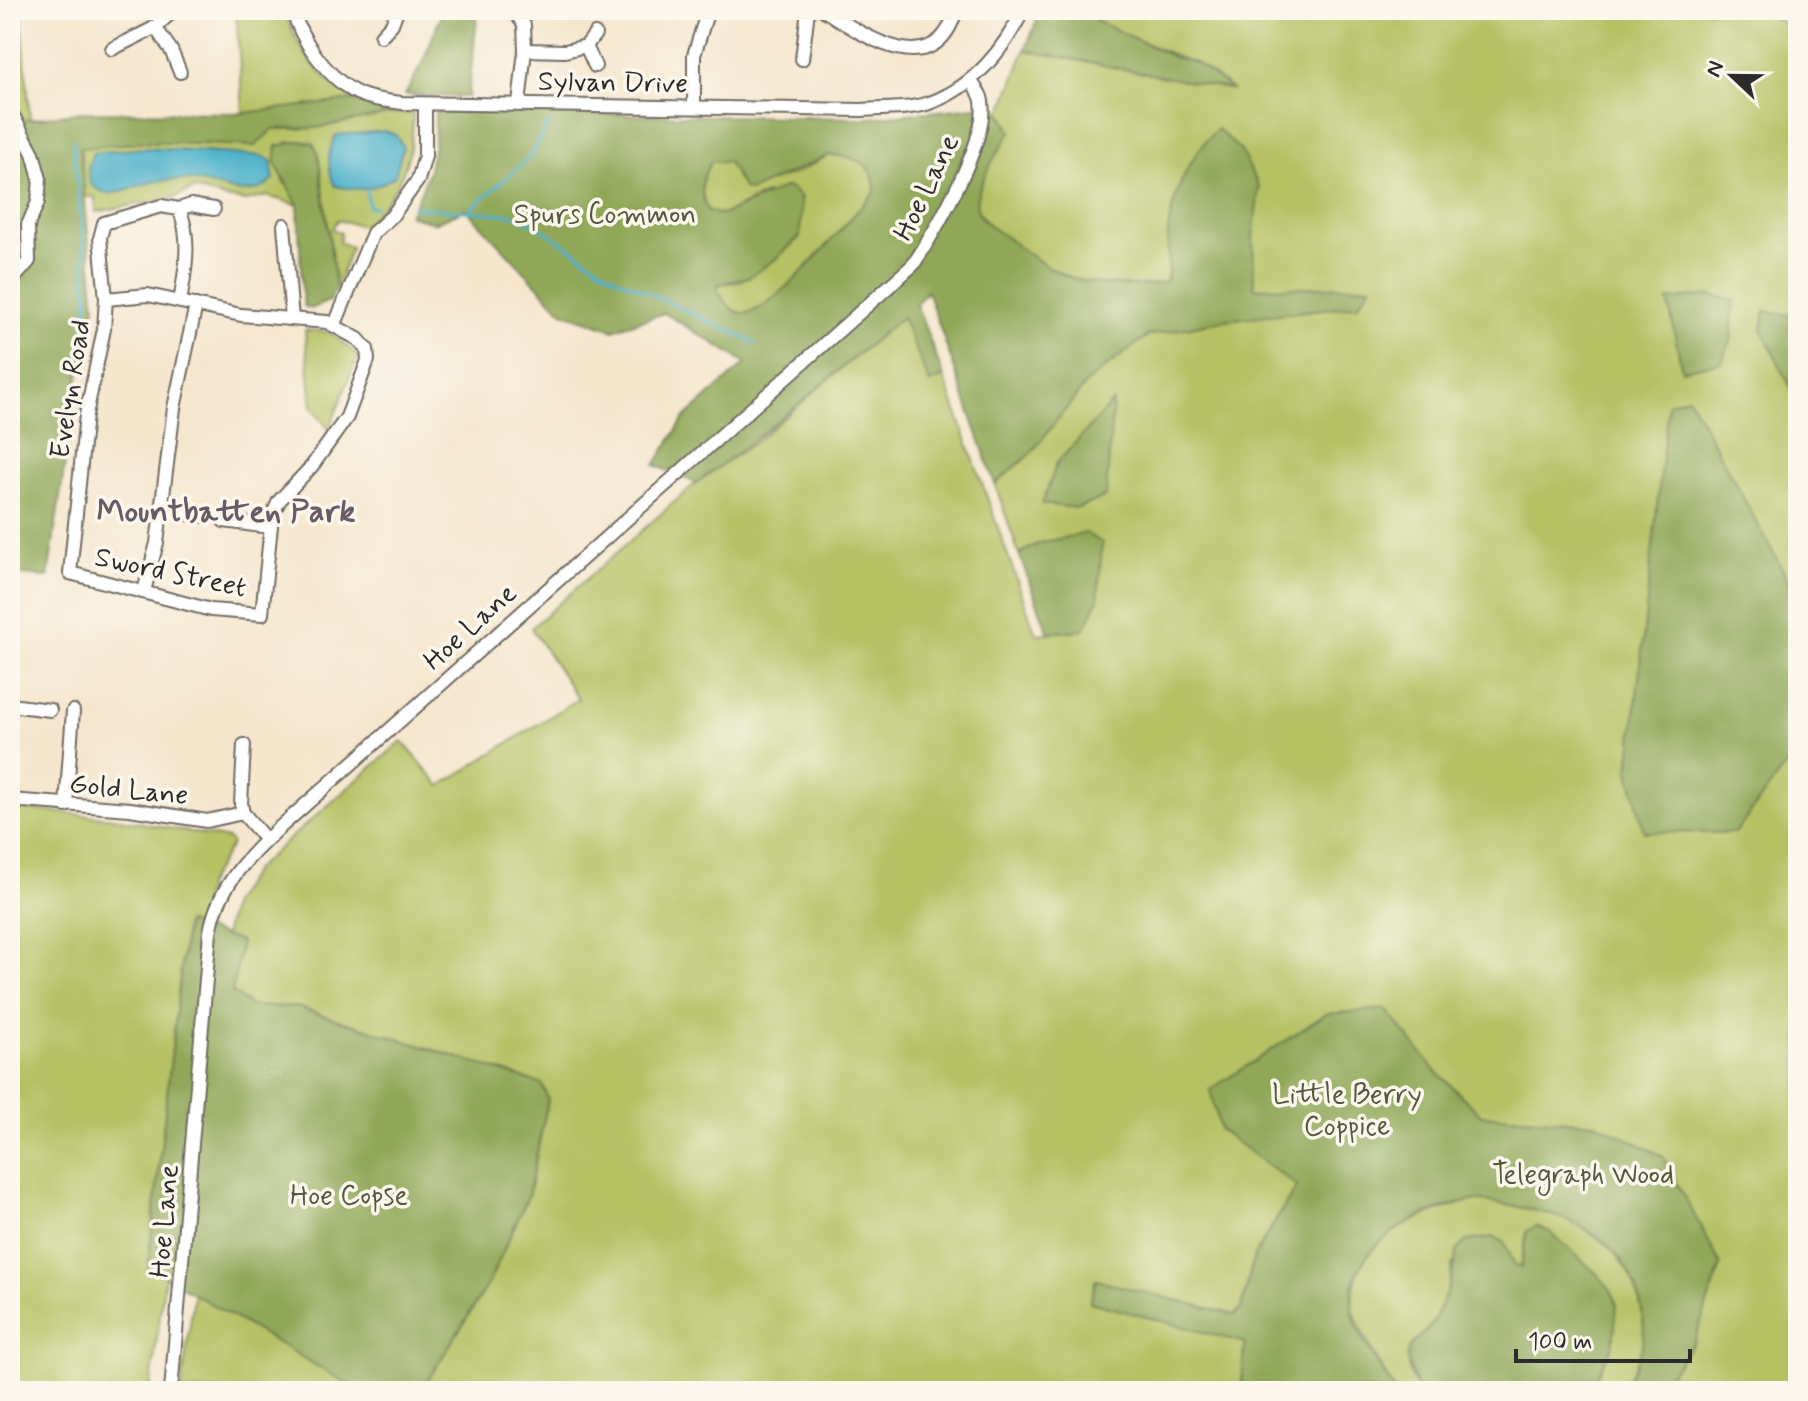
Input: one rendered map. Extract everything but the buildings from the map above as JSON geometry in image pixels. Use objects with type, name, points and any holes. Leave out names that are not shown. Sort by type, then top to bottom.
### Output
[{"type":"street","points":[[10,48],[11,10]]},
{"type":"street","points":[[112,49],[155,27],[174,10]]},
{"type":"street","name":"Sylvan Drive","points":[[293,10],[296,23],[321,62],[352,90],[376,100],[425,104],[862,110],[930,103],[971,81]]},
{"type":"street","points":[[381,36],[392,24],[397,10]]},
{"type":"street","points":[[514,10],[524,25],[525,50],[519,104]]},
{"type":"street","points":[[694,106],[694,55],[708,10]]},
{"type":"street","points":[[802,59],[808,10]]},
{"type":"street","points":[[824,10],[840,14],[881,46],[917,49],[943,37],[956,10]]},
{"type":"street","points":[[971,81],[999,50],[1023,10]]},
{"type":"street","points":[[155,27],[171,50],[180,72]]},
{"type":"street","points":[[525,50],[556,51],[586,46],[595,34]]},
{"type":"street","points":[[586,46],[595,66]]},
{"type":"street","name":"Hoe Lane","points":[[171,1391],[212,922],[229,882],[266,840],[913,265],[943,218],[981,126],[981,98],[971,81]]},
{"type":"street","points":[[224,521],[270,527],[279,501],[338,433],[364,372],[367,349],[335,324],[373,233],[392,216],[418,180],[425,156],[425,104]]},
{"type":"street","points":[[10,110],[33,153],[40,191],[28,225],[29,261],[10,283]]},
{"type":"street","points":[[106,299],[100,238],[104,223],[161,206],[179,209],[191,205],[214,209]]},
{"type":"street","points":[[179,209],[185,225],[186,253],[180,302]]},
{"type":"street","points":[[284,225],[292,319]]},
{"type":"street","name":"Evelyn Road","points":[[70,573],[86,415],[104,329],[106,299],[148,295],[241,315],[335,324]]},
{"type":"street","points":[[144,591],[157,543],[177,387],[196,305]]},
{"type":"street","points":[[160,510],[205,516]]},
{"type":"street","name":"Sword Street","points":[[70,573],[211,610],[262,614],[270,527]]},
{"type":"street","points":[[10,705],[50,710]]},
{"type":"street","points":[[66,806],[73,711]]},
{"type":"street","points":[[244,745],[240,779],[243,813],[266,840]]},
{"type":"street","name":"Gold Lane","points":[[10,800],[151,811],[207,821],[243,813]]},
{"type":"green space","points":[[16,10],[21,10],[30,119],[19,121],[15,101]]},
{"type":"green space","points":[[236,10],[284,10],[311,62],[330,82],[355,100],[243,113]]},
{"type":"green space","points":[[443,10],[478,10],[468,97],[405,95],[422,64]]},
{"type":"green space","points":[[1041,10],[1095,10],[1097,21],[1174,57],[1196,63],[1233,90],[1025,50]]},
{"type":"green space","points":[[1095,10],[1760,10],[1798,31],[1798,316],[1762,330],[1798,401],[1798,598],[1688,397],[1735,833],[1798,749],[1798,1391],[1657,1391],[1694,1342],[1596,1123],[1481,1115],[1434,1069],[1220,1130],[1297,1186],[1254,1256],[1242,1307],[1235,1315],[1095,1281],[1090,1302],[1246,1343],[1241,1391],[421,1391],[489,1283],[528,1196],[548,1100],[542,1084],[297,1007],[251,1006],[232,992],[241,942],[224,936],[232,903],[255,869],[402,741],[440,786],[578,699],[531,628],[696,483],[758,440],[903,316],[930,383],[944,377],[1036,634],[1084,630],[1086,533],[1040,543],[1019,554],[995,484],[1030,454],[1089,380],[1147,336],[1224,320],[1358,305],[1370,286],[1253,288],[1253,238],[1241,151],[1217,129],[1192,165],[1174,202],[1168,232],[1169,269],[1166,282],[1120,288],[1074,281],[1034,259],[988,223],[979,212],[977,194],[989,165],[1011,131],[1001,112],[1025,50],[1231,89],[1184,59],[1097,21]],"holes":[[[1057,463],[1106,496],[1078,508],[1043,504]]]},
{"type":"green space","points":[[355,100],[390,114],[316,128],[273,129],[255,146],[143,142],[80,148],[95,307],[77,384],[48,577],[10,574],[10,122],[80,112],[243,113]]},
{"type":"green space","name":"Spurs Common","points":[[995,105],[1011,131],[988,169],[979,191],[977,208],[981,217],[993,229],[1050,268],[1077,279],[1109,285],[1166,282],[1169,269],[1168,232],[1178,189],[1198,151],[1217,129],[1241,151],[1259,187],[1253,238],[1254,288],[1371,286],[1358,305],[1224,320],[1147,336],[1089,380],[1030,454],[995,484],[927,291],[916,304],[944,377],[930,383],[902,317],[775,423],[696,483],[655,465],[685,417],[746,363],[664,313],[613,330],[562,312],[466,209],[434,223],[409,215],[430,165],[435,112],[869,118]],"holes":[[[829,155],[855,160],[868,168],[875,192],[811,263],[772,299],[756,310],[743,313],[734,310],[717,289],[719,284],[749,277],[776,259],[800,236],[800,200],[793,190],[786,187],[722,215],[708,211],[702,186],[711,162],[728,162],[744,189],[750,191]]]},
{"type":"green space","points":[[413,113],[407,162],[395,189],[363,226],[337,220],[332,229],[341,233],[339,242],[351,247],[336,289],[321,171],[313,143],[287,142],[282,180],[293,192],[298,205],[267,196],[246,201],[225,198],[194,189],[173,198],[96,212],[95,197],[84,197],[80,147],[273,129],[316,128],[378,114]]},
{"type":"green space","points":[[300,141],[313,143],[318,153],[336,289],[329,301],[311,309],[304,306],[302,292],[298,205],[275,163],[277,146]]},
{"type":"green space","points":[[829,155],[848,157],[862,163],[872,174],[875,192],[811,263],[772,299],[756,310],[743,313],[734,310],[719,293],[719,284],[738,282],[776,259],[800,237],[801,197],[765,194],[722,215],[708,211],[702,186],[711,162],[728,162],[744,189],[794,174]]},
{"type":"green space","points":[[1709,295],[1734,300],[1731,341],[1721,362],[1682,370],[1668,300]]},
{"type":"green space","points":[[1765,311],[1798,316],[1798,401],[1762,330]]},
{"type":"green space","points":[[305,330],[330,332],[358,356],[329,430],[312,407]]},
{"type":"green space","points":[[1688,397],[1798,598],[1798,749],[1735,833],[1644,832],[1629,771],[1668,403]]},
{"type":"green space","points":[[1113,401],[1106,496],[1078,508],[1042,504],[1057,463]]},
{"type":"green space","points":[[1086,533],[1102,543],[1098,600],[1084,630],[1048,632],[1019,554],[1040,543]]},
{"type":"green space","points":[[10,808],[115,818],[228,839],[232,844],[207,884],[199,927],[186,923],[148,1266],[165,1277],[150,1391],[10,1391]]},
{"type":"green space","name":"Hoe Copse","points":[[186,922],[241,942],[232,992],[251,1006],[297,1007],[542,1084],[548,1100],[528,1196],[489,1282],[421,1391],[360,1391],[148,1267]]},
{"type":"green space","points":[[1386,1009],[1434,1069],[1481,1115],[1596,1123],[1663,1156],[1721,1265],[1694,1342],[1657,1391],[1619,1391],[1638,1360],[1644,1327],[1633,1280],[1609,1247],[1593,1234],[1556,1216],[1492,1202],[1452,1205],[1411,1221],[1375,1247],[1362,1264],[1354,1283],[1354,1315],[1363,1338],[1394,1391],[1241,1391],[1245,1343],[1090,1302],[1096,1280],[1235,1315],[1242,1307],[1254,1256],[1297,1186],[1220,1130],[1210,1090],[1326,1014]]},
{"type":"green space","points":[[1474,1200],[1529,1209],[1578,1225],[1600,1238],[1617,1256],[1631,1278],[1641,1307],[1644,1331],[1638,1362],[1619,1391],[1566,1391],[1597,1376],[1617,1305],[1596,1273],[1550,1232],[1524,1246],[1521,1267],[1514,1264],[1504,1242],[1452,1264],[1440,1310],[1409,1353],[1408,1367],[1418,1391],[1394,1391],[1361,1330],[1353,1308],[1352,1299],[1361,1266],[1371,1251],[1401,1227]]},
{"type":"green space","points":[[1536,1226],[1550,1232],[1611,1290],[1617,1305],[1613,1345],[1597,1376],[1566,1391],[1418,1391],[1407,1358],[1410,1347],[1433,1323],[1449,1287],[1457,1251],[1466,1241],[1494,1237],[1504,1242],[1514,1264],[1521,1267],[1527,1231]]},
{"type":"green space","points":[[194,1294],[360,1391],[181,1391]]},
{"type":"water","points":[[385,131],[396,135],[403,147],[395,176],[380,185],[366,188],[335,186],[329,160],[336,135]]},
{"type":"water","points":[[145,148],[263,156],[271,161],[274,180],[263,188],[241,192],[197,181],[174,180],[151,182],[108,193],[90,183],[88,168],[93,153]]},
{"type":"waterway","points":[[469,211],[530,157],[549,123]]},
{"type":"waterway","points":[[73,140],[83,240]]},
{"type":"waterway","points":[[366,190],[369,207],[375,207]]},
{"type":"waterway","points":[[413,207],[513,215],[537,226],[611,275],[755,343]]},
{"type":"waterway","points":[[80,356],[88,299],[83,241]]},
{"type":"district","name":"Mountbatten Park","points":[[226,510]]},
{"type":"park label","name":"Little Berry Coppice","points":[[1347,1109]]},
{"type":"park label","name":"Telegraph Wood","points":[[1583,1173]]}]
